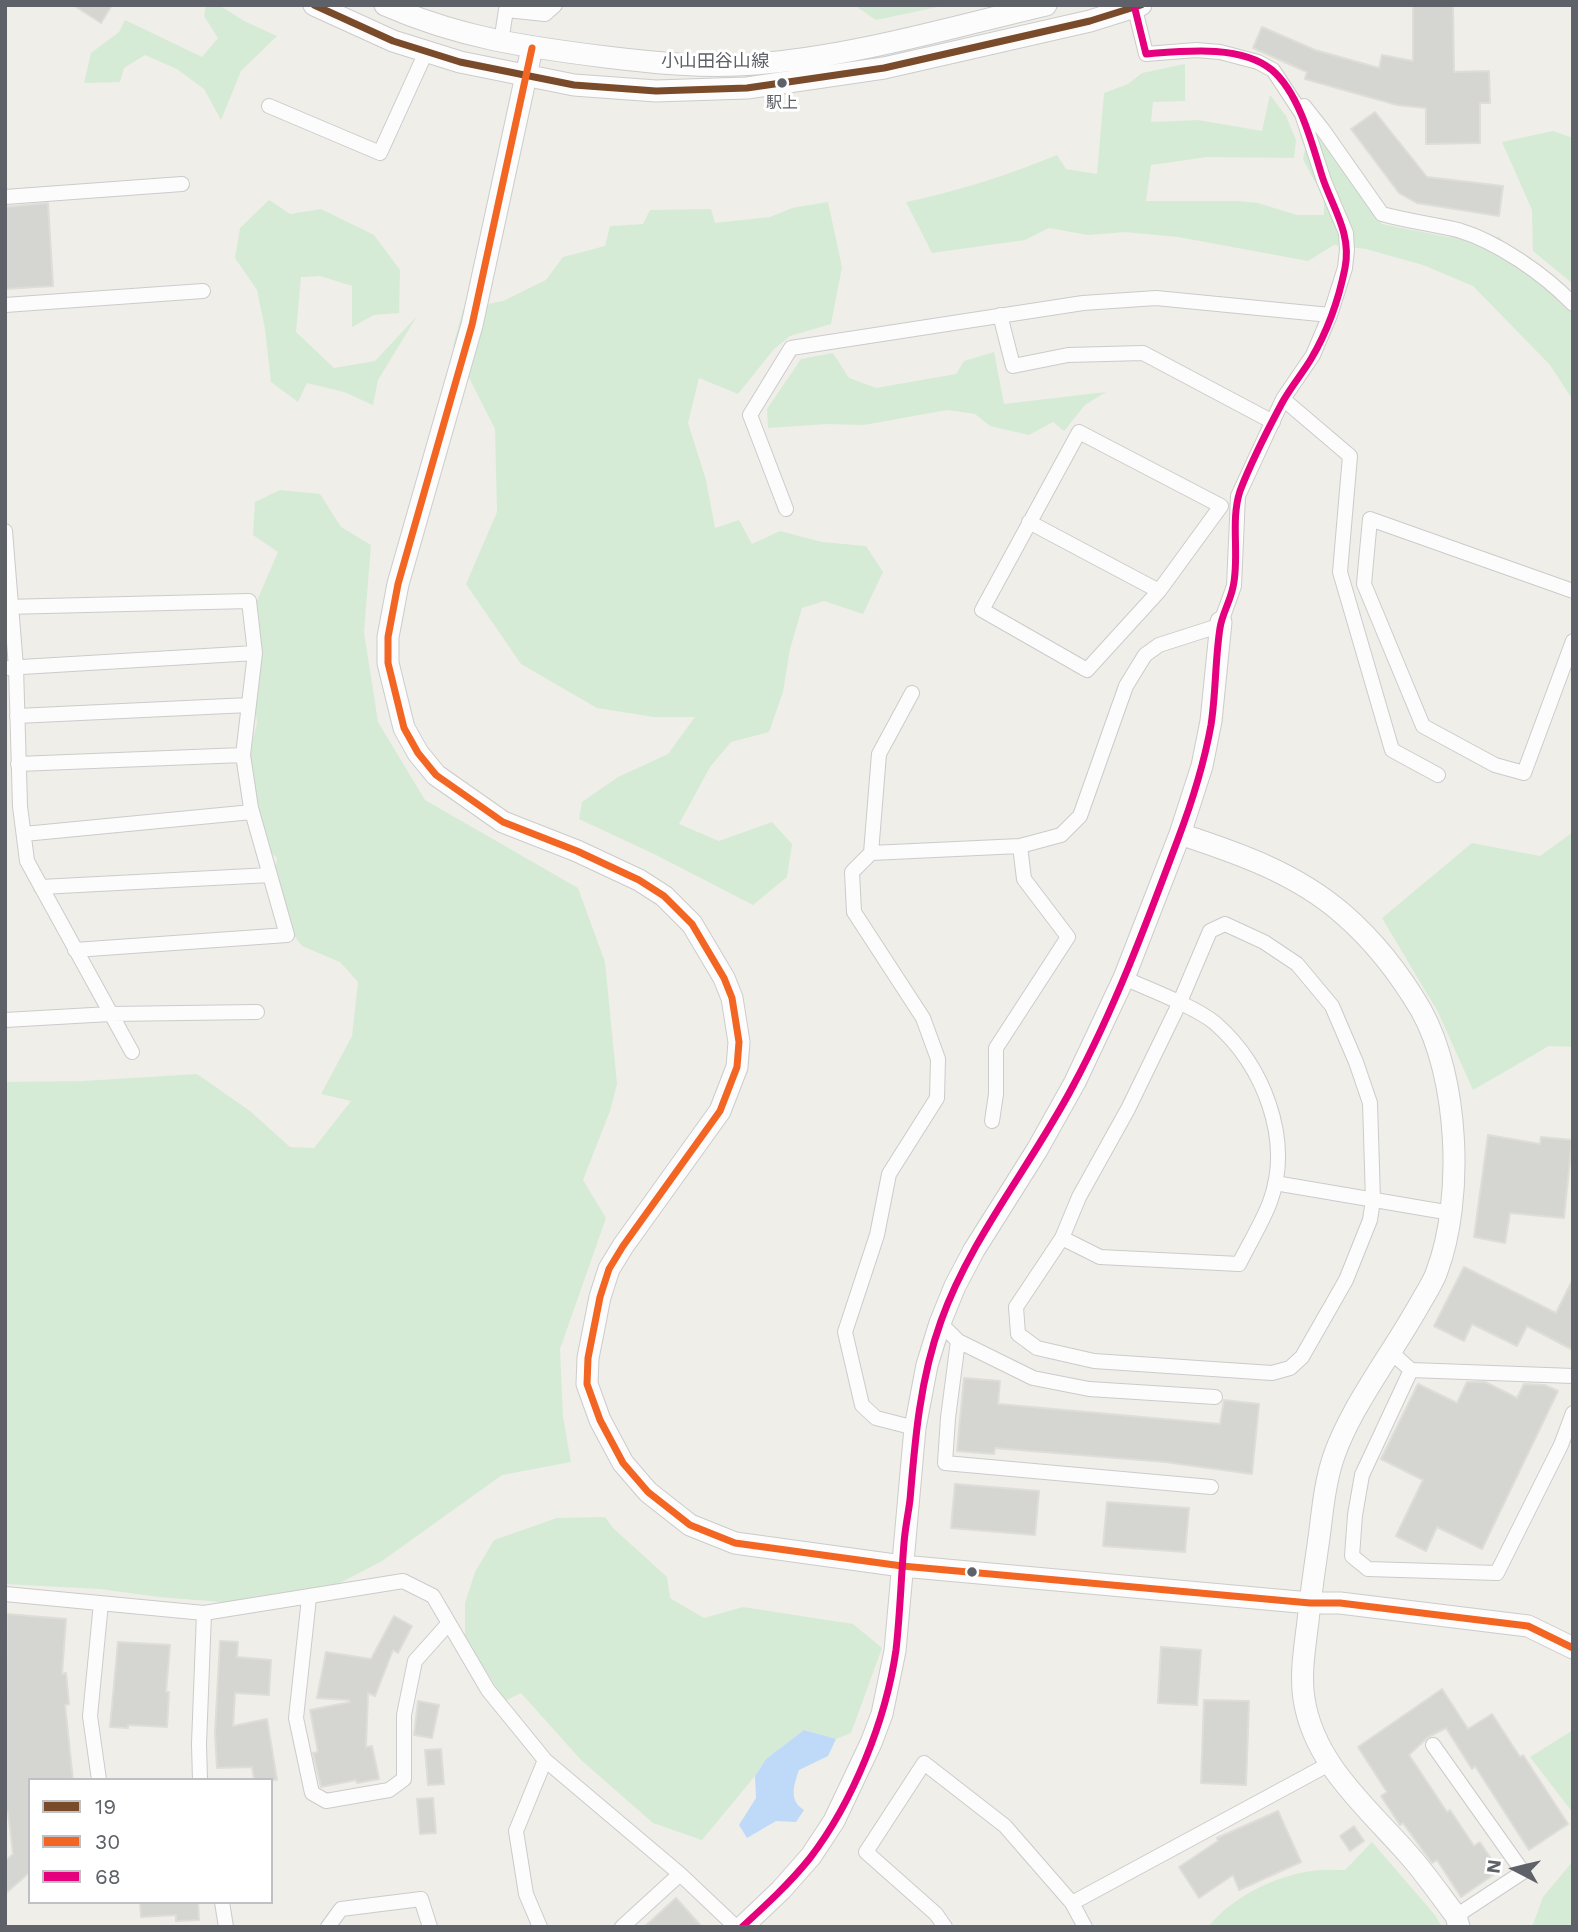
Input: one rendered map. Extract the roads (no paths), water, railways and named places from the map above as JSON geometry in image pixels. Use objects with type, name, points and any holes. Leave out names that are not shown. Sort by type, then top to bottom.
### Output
[{"type":"street","name":"小山田谷山線","points":[[314,5],[426,52],[494,70],[615,90],[703,91],[761,86],[884,68],[1090,21],[1137,6]]},
{"type":"street","name":"小山田谷山線","points":[[385,5],[454,32],[532,48],[671,63],[754,64],[867,47],[1046,5]]},
{"type":"street","points":[[501,43],[506,10],[545,14],[555,5]]},
{"type":"street","points":[[1137,6],[1146,54],[1196,50],[1220,52],[1258,62],[1273,71],[1324,130],[1382,214],[1460,231],[1507,252],[1559,289],[1573,304]]},
{"type":"street","points":[[532,48],[472,325],[398,584],[387,636],[388,663],[404,728],[418,753],[436,775],[503,822],[577,851],[639,880],[680,910],[692,923],[715,960],[732,999],[739,1042],[732,1087],[720,1111],[609,1269],[600,1297],[588,1358],[587,1384],[600,1420],[623,1463],[648,1492],[690,1525],[735,1543],[902,1566],[1310,1603],[1340,1603],[1528,1626],[1573,1648]]},
{"type":"street","points":[[269,106],[380,153],[426,52]]},
{"type":"street","points":[[742,1927],[781,1890],[811,1856],[834,1821],[853,1786],[881,1714],[895,1651],[915,1428],[940,1323],[974,1250],[1037,1150],[1075,1082],[1124,978],[1180,834],[1202,766],[1211,721],[1221,622],[1234,586],[1238,496],[1283,400],[1313,355],[1330,315],[1345,268],[1346,233],[1324,181],[1302,114],[1273,71]]},
{"type":"street","points":[[5,197],[182,184]]},
{"type":"street","points":[[5,305],[204,291]]},
{"type":"street","points":[[786,509],[750,415],[791,348],[1083,303],[1156,298],[1330,315]]},
{"type":"street","points":[[1000,316],[1013,366],[1069,355],[1143,354],[1273,422]]},
{"type":"street","points":[[1283,400],[1350,456],[1340,572],[1392,750],[1438,775]]},
{"type":"street","points":[[1221,506],[1079,432],[982,610],[1087,670],[1159,591],[1221,506],[1238,496]]},
{"type":"street","points":[[1573,591],[1370,519],[1364,584],[1423,726],[1495,765],[1524,773],[1573,641]]},
{"type":"street","points":[[1029,522],[1159,591]]},
{"type":"street","points":[[5,531],[10,667],[17,716],[18,764],[27,861],[132,1052]]},
{"type":"street","points":[[8,607],[248,601],[255,653],[243,755],[252,812],[287,934],[75,950]]},
{"type":"street","points":[[871,853],[1020,846],[1061,835],[1080,816],[1126,686],[1145,655],[1158,645],[1215,627],[1221,622]]},
{"type":"street","points":[[10,667],[255,653]]},
{"type":"street","points":[[912,693],[879,754],[871,853],[852,872],[854,912],[923,1018],[938,1059],[937,1098],[890,1174],[877,1235],[845,1332],[862,1405],[876,1418],[915,1428]]},
{"type":"street","points":[[17,716],[249,705]]},
{"type":"street","points":[[18,764],[243,755]]},
{"type":"street","points":[[24,834],[252,812]]},
{"type":"street","points":[[1180,834],[1276,869],[1342,913],[1369,939],[1422,1011],[1436,1049],[1452,1112],[1455,1159],[1451,1213],[1437,1273],[1392,1353],[1355,1411],[1334,1454],[1325,1493],[1310,1603],[1303,1697],[1315,1739],[1331,1763],[1363,1807],[1408,1854],[1457,1921],[1524,1872],[1433,1745]]},
{"type":"street","points":[[992,1121],[996,1094],[996,1048],[1068,937],[1024,879],[1020,846]]},
{"type":"street","points":[[41,887],[270,875]]},
{"type":"street","points":[[1225,924],[1264,942],[1297,964],[1332,1006],[1370,1103],[1373,1200],[1370,1220],[1346,1280],[1302,1357],[1290,1368],[1272,1373],[1094,1361],[1037,1348],[1018,1334],[1016,1307],[1062,1238],[1079,1197],[1128,1109],[1179,1004],[1210,931],[1225,924]]},
{"type":"street","points":[[1062,1238],[1100,1257],[1239,1264],[1269,1202],[1275,1183],[1278,1145],[1271,1108],[1251,1064],[1214,1022],[1124,978]]},
{"type":"street","points":[[5,1020],[110,1014],[257,1012]]},
{"type":"street","points":[[1275,1183],[1451,1213]]},
{"type":"street","points":[[940,1323],[958,1341],[1033,1378],[1090,1389],[1215,1397]]},
{"type":"street","points":[[958,1341],[944,1464],[1211,1487]]},
{"type":"street","points":[[1392,1353],[1411,1370],[1573,1376]]},
{"type":"street","points":[[1411,1370],[1362,1475],[1352,1556],[1368,1569],[1497,1573],[1561,1445],[1573,1413]]},
{"type":"street","points":[[5,1594],[204,1613],[403,1581],[433,1596],[488,1690],[545,1760],[680,1874],[736,1927]]},
{"type":"street","points":[[309,1598],[296,1718],[312,1793],[326,1801],[388,1790],[404,1779],[404,1715],[415,1661],[448,1624]]},
{"type":"street","points":[[99,1778],[90,1716],[101,1603]]},
{"type":"street","points":[[201,1778],[199,1732],[204,1613]]},
{"type":"street","points":[[540,1927],[526,1894],[516,1831],[545,1760]]},
{"type":"street","points":[[945,1927],[936,1914],[866,1852],[924,1763],[1005,1826],[1072,1903],[1085,1927]]},
{"type":"street","points":[[1072,1903],[1331,1763]]},
{"type":"street","points":[[622,1927],[680,1874]]},
{"type":"street","points":[[328,1927],[341,1909],[421,1899],[430,1927]]},
{"type":"street","points":[[222,1904],[226,1927]]},
{"type":"water","points":[[804,1730],[836,1739],[828,1756],[799,1770],[794,1797],[804,1810],[796,1822],[776,1821],[747,1838],[739,1825],[756,1798],[755,1776],[766,1759]]},
{"type":"place","name":"駅上","points":[[782,83]]}]
